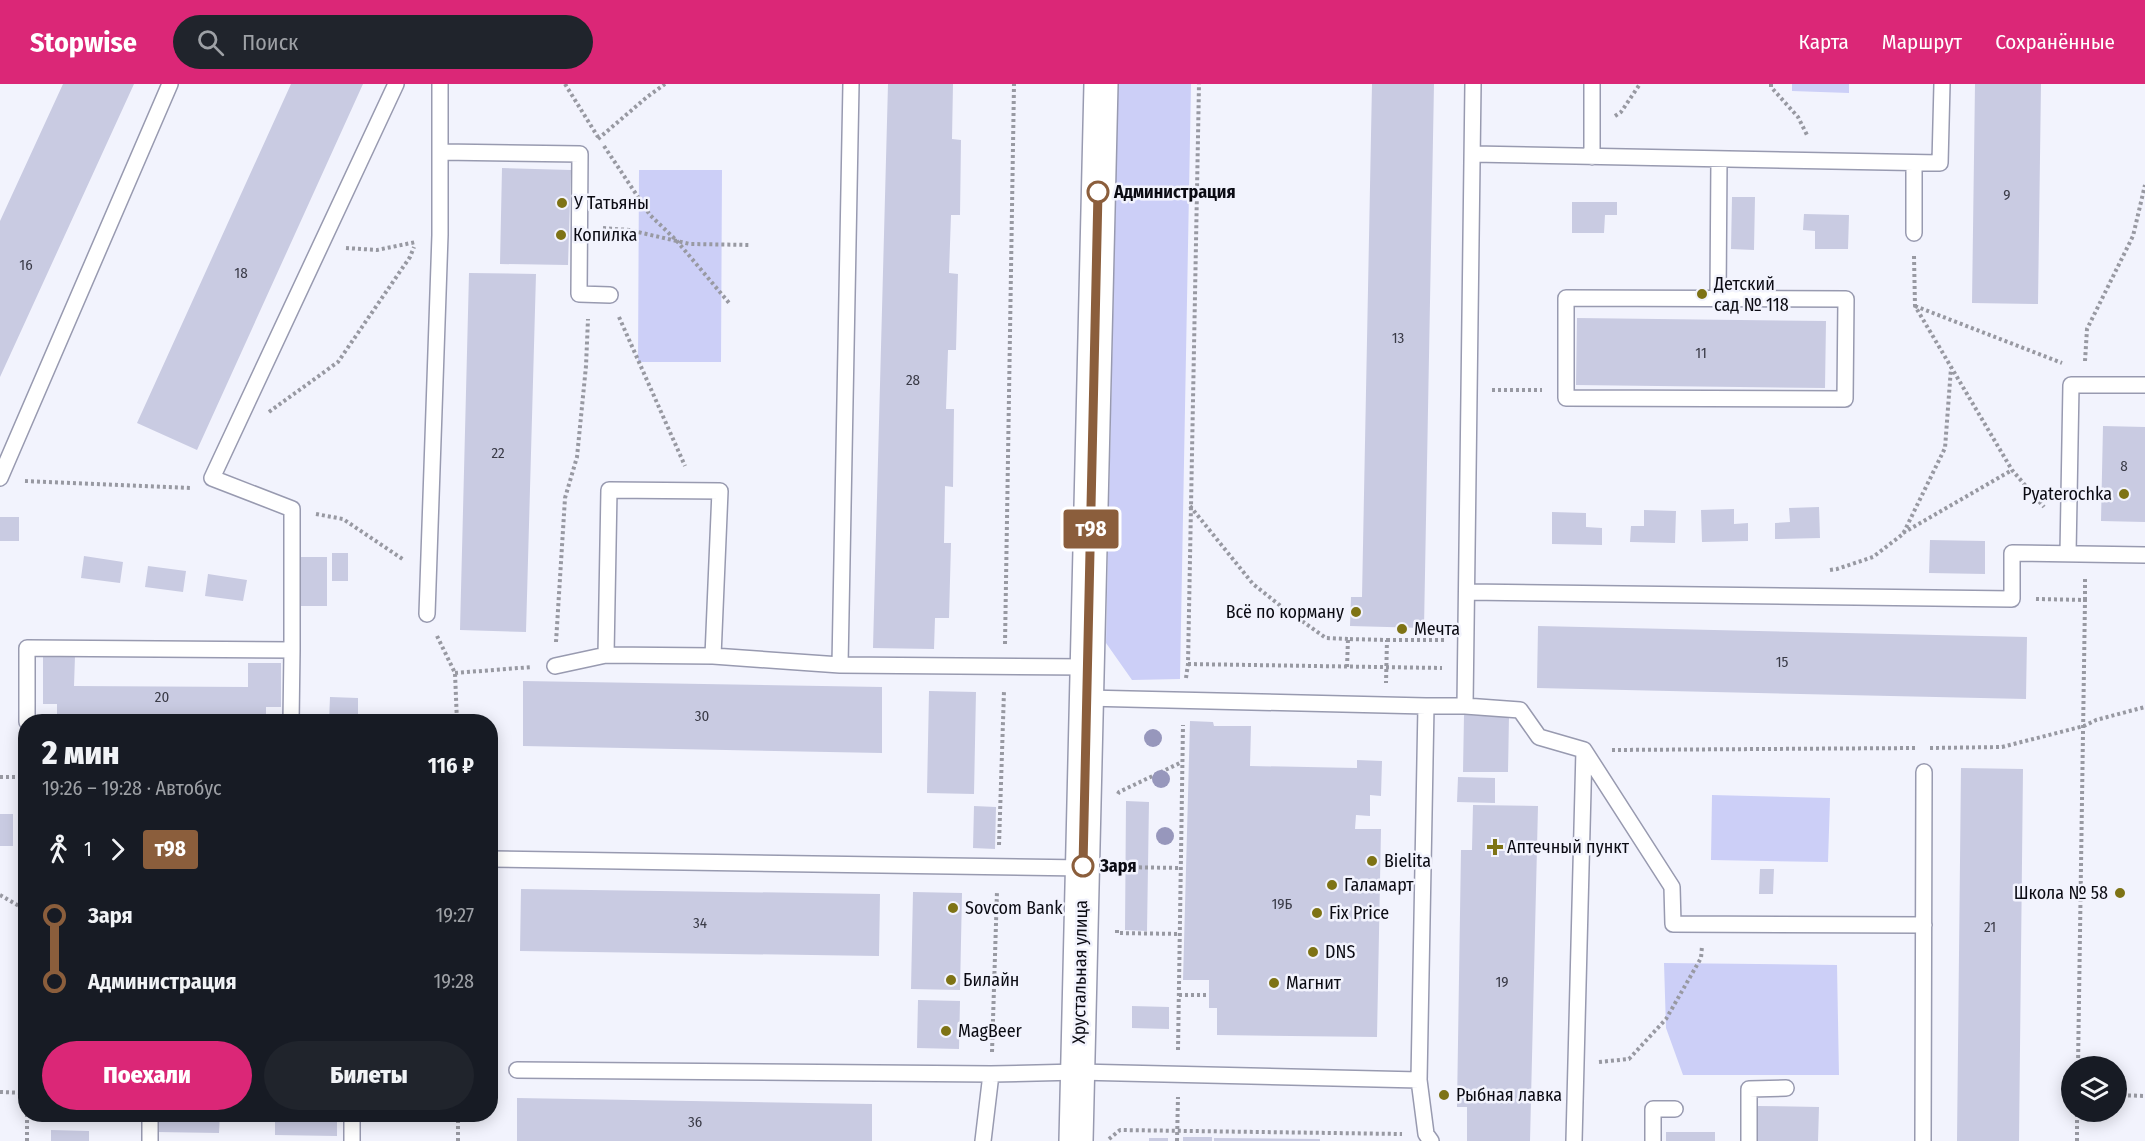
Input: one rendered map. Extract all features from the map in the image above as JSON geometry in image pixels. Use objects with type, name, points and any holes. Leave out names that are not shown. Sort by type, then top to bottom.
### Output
[{"type":"main road","name":"Хрустальная улица","points":[[1076,1141],[1101,84]]},
{"type":"lane","points":[[0,478],[170,84]]},
{"type":"lane","points":[[291,714],[292,509],[213,478],[396,84]]},
{"type":"lane","points":[[426,614],[440,235],[440,84]]},
{"type":"lane","points":[[840,665],[851,84]]},
{"type":"lane","points":[[1465,706],[1473,84]]},
{"type":"lane","points":[[1592,84],[1592,157]]},
{"type":"lane","points":[[1473,154],[1940,163],[1942,84]]},
{"type":"lane","points":[[441,152],[580,154],[579,294],[610,295]]},
{"type":"lane","points":[[1718,299],[1719,159]]},
{"type":"lane","points":[[1914,163],[1914,233]]},
{"type":"lane","points":[[1566,298],[1718,299],[1846,299],[1845,399],[1566,398],[1566,298]]},
{"type":"lane","points":[[2068,554],[2071,385],[2145,385]]},
{"type":"lane","points":[[606,655],[609,490],[720,491],[713,656]]},
{"type":"lane","points":[[1467,592],[2012,599],[2012,553],[2145,555]]},
{"type":"lane","points":[[27,714],[27,648],[292,650]]},
{"type":"lane","points":[[555,666],[606,655],[713,656],[840,665],[1005,667],[1183,700],[1465,706],[1520,710],[1539,737],[1584,750],[1672,887],[1673,924],[1924,925]]},
{"type":"lane","points":[[1426,706],[1419,1080],[1428,1138]]},
{"type":"lane","points":[[1574,1141],[1584,750]]},
{"type":"lane","points":[[1923,1141],[1924,772]]},
{"type":"lane","points":[[498,859],[1083,868]]},
{"type":"lane","points":[[517,1070],[991,1074],[1078,1072],[1419,1080]]},
{"type":"lane","points":[[983,1141],[991,1074]]},
{"type":"lane","points":[[1749,1141],[1749,1089],[1786,1088]]},
{"type":"lane","points":[[1653,1141],[1653,1109],[1675,1109]]},
{"type":"lane","points":[[150,1122],[150,1141]]},
{"type":"lane","points":[[352,1122],[352,1141]]},
{"type":"path","points":[[565,84],[650,215],[676,240],[730,304]]},
{"type":"path","points":[[580,154],[665,84]]},
{"type":"path","points":[[991,1074],[1005,667],[1014,84]]},
{"type":"path","points":[[1177,1141],[1183,700],[1188,664],[1199,84]]},
{"type":"path","points":[[1771,84],[1771,87],[1798,117],[1821,161]]},
{"type":"path","points":[[1915,306],[2065,364],[2085,366],[2087,329],[2133,236],[2145,185]]},
{"type":"path","points":[[580,227],[629,231],[690,243],[751,245]]},
{"type":"path","points":[[1914,233],[1915,306],[2013,470],[2068,535]]},
{"type":"path","points":[[321,246],[377,250],[440,235]]},
{"type":"path","points":[[240,420],[273,411],[338,363],[410,256],[416,241]]},
{"type":"path","points":[[455,673],[555,666],[565,498],[577,457],[586,366],[588,309],[579,294]]},
{"type":"path","points":[[610,295],[696,491]]},
{"type":"path","points":[[2065,364],[2071,385]]},
{"type":"path","points":[[1903,534],[1945,448],[1951,367]]},
{"type":"path","points":[[1470,390],[1566,390]]},
{"type":"path","points":[[1794,596],[1813,571],[1837,569],[1873,557],[1903,534],[2013,470]]},
{"type":"path","points":[[24,480],[188,489],[213,478]]},
{"type":"path","points":[[1190,506],[1253,584],[1282,608],[1326,638],[1466,641]]},
{"type":"path","points":[[292,509],[343,519],[404,560],[426,614],[455,673],[457,714]]},
{"type":"path","points":[[2012,599],[2085,600],[2078,1056]]},
{"type":"path","points":[[1347,639],[1347,667]]},
{"type":"path","points":[[1386,705],[1387,639]]},
{"type":"path","points":[[1188,664],[1466,668]]},
{"type":"path","points":[[1584,750],[2002,747],[2084,726],[2096,720],[2145,707]]},
{"type":"path","points":[[1118,802],[1119,792],[1182,762]]},
{"type":"path","points":[[0,777],[18,777]]},
{"type":"path","points":[[1117,878],[1118,856]]},
{"type":"path","points":[[1117,867],[1180,868]]},
{"type":"path","points":[[0,895],[18,905]]},
{"type":"path","points":[[1117,922],[1117,933],[1180,934]]},
{"type":"path","points":[[1576,1064],[1629,1059],[1659,1027],[1666,1019],[1701,958],[1703,925]]},
{"type":"path","points":[[1179,995],[1209,995]]},
{"type":"path","points":[[0,1092],[18,1093]]},
{"type":"path","points":[[2127,1095],[2145,1096]]},
{"type":"path","points":[[27,1122],[27,1141]]},
{"type":"path","points":[[458,1122],[458,1141]]},
{"type":"path","points":[[2077,1122],[2077,1141]]},
{"type":"path","points":[[1106,1141],[1120,1130],[1428,1138]]},
{"type":"shaded area","points":[[1118,84],[1191,84],[1180,679],[1132,680],[1106,643]]},
{"type":"shaded area","points":[[1792,84],[1849,84],[1849,93],[1792,91]]},
{"type":"shaded area","points":[[639,170],[722,170],[721,362],[638,362]]},
{"type":"shaded area","points":[[1712,795],[1830,798],[1828,862],[1711,860]]},
{"type":"shaded area","points":[[1664,963],[1837,965],[1839,1075],[1683,1075],[1666,1028]]},
{"type":"building","points":[[63,84],[134,84],[0,377],[0,221]]},
{"type":"building","points":[[291,84],[363,84],[197,450],[137,423]]},
{"type":"building","points":[[888,84],[953,84],[952,139],[961,140],[960,215],[951,215],[949,273],[958,274],[956,350],[948,350],[946,409],[954,409],[953,487],[945,486],[944,543],[951,543],[949,618],[935,618],[934,649],[873,648]]},
{"type":"building","points":[[1372,84],[1434,84],[1424,628],[1350,626],[1351,597],[1362,597]]},
{"type":"building","points":[[1975,84],[2041,84],[2038,304],[1972,303]]},
{"type":"building","points":[[502,168],[571,170],[568,265],[500,264]]},
{"type":"building","points":[[1732,197],[1755,197],[1754,250],[1731,249]]},
{"type":"building","points":[[1572,202],[1617,202],[1617,215],[1605,215],[1604,233],[1572,233]]},
{"type":"building","points":[[1804,214],[1849,215],[1848,249],[1815,249],[1815,231],[1803,230]]},
{"type":"building","points":[[469,273],[536,274],[526,632],[460,630]]},
{"type":"building","points":[[1577,318],[1826,321],[1825,388],[1576,385]]},
{"type":"building","points":[[2103,426],[2145,427],[2145,522],[2101,521]]},
{"type":"building","points":[[1819,507],[1820,538],[1775,539],[1775,523],[1790,522],[1789,508]]},
{"type":"building","points":[[1734,509],[1734,524],[1748,523],[1748,541],[1702,542],[1701,510]]},
{"type":"building","points":[[1644,510],[1676,511],[1675,543],[1630,542],[1631,526],[1644,526]]},
{"type":"building","points":[[1552,512],[1586,513],[1586,527],[1602,528],[1602,545],[1552,544]]},
{"type":"building","points":[[0,517],[19,517],[19,541],[0,541]]},
{"type":"building","points":[[1930,540],[1985,541],[1985,574],[1929,573]]},
{"type":"building","points":[[332,553],[348,553],[348,581],[332,581]]},
{"type":"building","points":[[84,556],[123,562],[120,583],[81,578]]},
{"type":"building","points":[[301,557],[327,557],[327,606],[301,606]]},
{"type":"building","points":[[148,566],[186,571],[183,592],[145,587]]},
{"type":"building","points":[[208,574],[247,580],[243,601],[205,596]]},
{"type":"building","points":[[1538,626],[2027,637],[2026,699],[1537,688]]},
{"type":"building","points":[[43,655],[75,656],[74,686],[248,687],[248,663],[281,663],[281,707],[266,707],[266,714],[57,714],[57,704],[43,704]]},
{"type":"building","points":[[523,681],[882,687],[882,753],[523,746]]},
{"type":"building","points":[[929,691],[976,692],[974,794],[927,793]]},
{"type":"building","points":[[330,697],[358,698],[358,714],[329,714]]},
{"type":"building","points":[[1464,715],[1509,716],[1508,772],[1463,772]]},
{"type":"building","points":[[1190,721],[1213,722],[1214,726],[1251,726],[1250,766],[1357,768],[1357,760],[1382,761],[1381,796],[1370,795],[1370,816],[1356,815],[1355,829],[1381,829],[1377,1037],[1217,1035],[1217,1008],[1209,1008],[1209,980],[1183,980]]},
{"type":"building","points":[[1961,768],[2023,769],[2019,1141],[1957,1141]]},
{"type":"building","points":[[1458,777],[1495,778],[1495,803],[1457,802]]},
{"type":"building","points":[[1126,801],[1149,802],[1147,931],[1125,930]]},
{"type":"building","points":[[1473,805],[1538,806],[1530,1141],[1467,1141],[1467,1107],[1457,1107],[1461,850],[1472,850]]},
{"type":"building","points":[[974,806],[996,807],[995,849],[973,848]]},
{"type":"building","points":[[0,814],[13,814],[13,846],[0,846]]},
{"type":"building","points":[[1760,869],[1774,869],[1773,894],[1759,894]]},
{"type":"building","points":[[521,889],[880,894],[879,956],[520,951]]},
{"type":"building","points":[[913,892],[962,893],[960,990],[911,989]]},
{"type":"building","points":[[918,1000],[960,1001],[959,1049],[917,1048]]},
{"type":"building","points":[[1132,1006],[1169,1007],[1169,1029],[1132,1028]]},
{"type":"building","points":[[517,1098],[872,1104],[872,1141],[517,1141]]},
{"type":"building","points":[[1758,1106],[1819,1107],[1818,1141],[1758,1141]]},
{"type":"building","points":[[157,1122],[220,1122],[219,1133],[157,1132]]},
{"type":"building","points":[[275,1122],[337,1122],[337,1136],[275,1135]]},
{"type":"building","points":[[51,1130],[89,1131],[89,1141],[51,1141]]},
{"type":"building","points":[[1666,1132],[1715,1132],[1715,1141],[1666,1141]]},
{"type":"building","points":[[1183,1137],[1212,1137],[1212,1141],[1183,1141]]},
{"type":"building","points":[[1149,1138],[1168,1138],[1168,1141],[1149,1141]]},
{"type":"building","points":[[1214,1138],[1320,1139],[1320,1141],[1214,1141]]},
{"type":"bus line","name":"т98","points":[[1083,866],[1098,192]]},
{"type":"place","name":"Администрация","points":[[1098,192]]},
{"type":"place","name":"У Татьяны","points":[[562,203]]},
{"type":"place","name":"Копилка","points":[[561,235]]},
{"type":"place","name":"Детский сад № 118","points":[[1702,294]]},
{"type":"place","name":"Pyaterochka","points":[[2124,494]]},
{"type":"place","name":"Всё по корману","points":[[1356,612]]},
{"type":"place","name":"Мечта","points":[[1402,629]]},
{"type":"place","name":"Аптечный пункт","points":[[1495,847]]},
{"type":"place","name":"Bielita","points":[[1372,861]]},
{"type":"place","name":"Заря","points":[[1083,866]]},
{"type":"place","name":"Галамарт","points":[[1332,885]]},
{"type":"place","name":"Школа № 58","points":[[2120,893]]},
{"type":"place","name":"Sovcom Bank","points":[[953,908]]},
{"type":"place","name":"Fix Price","points":[[1317,913]]},
{"type":"place","name":"DNS","points":[[1313,952]]},
{"type":"place","name":"Билайн","points":[[951,980]]},
{"type":"place","name":"Магнит","points":[[1274,983]]},
{"type":"place","name":"MagBeer","points":[[946,1031]]},
{"type":"place","name":"Рыбная лавка","points":[[1444,1095]]}]
